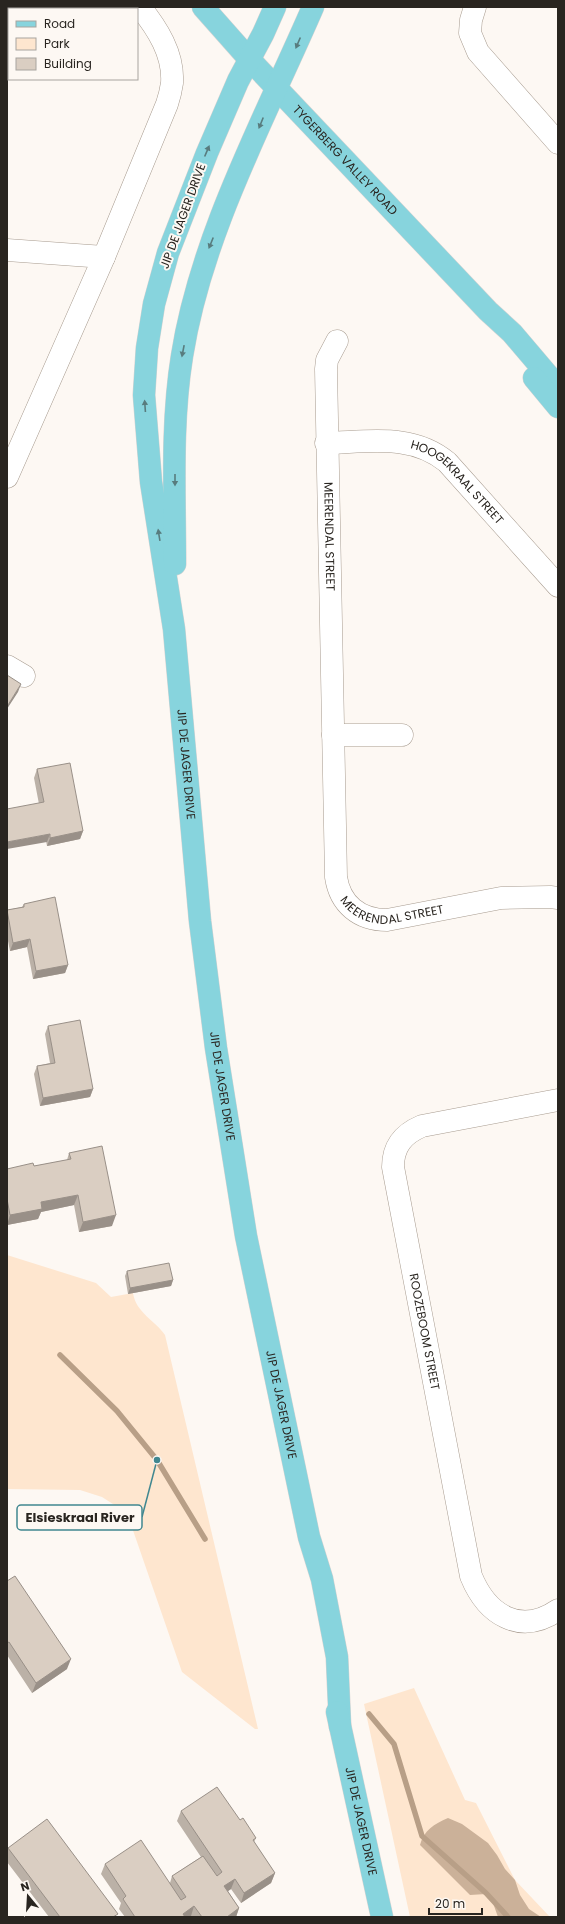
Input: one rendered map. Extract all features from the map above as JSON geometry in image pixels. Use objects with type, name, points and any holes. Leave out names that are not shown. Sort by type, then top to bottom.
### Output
[{"type":"main road","name":"TYGERBERG VALLEY ROAD","points":[[203,7],[250,60],[488,312],[512,333],[558,386]]},
{"type":"main road","name":"JIP DE JAGER DRIVE","points":[[275,7],[250,60],[238,81],[207,152],[168,253],[154,304],[147,348],[144,395],[151,482],[174,629],[199,914],[216,1048],[246,1236],[309,1537],[322,1579],[337,1657],[340,1726],[382,1917]]},
{"type":"main road","name":"JIP DE JAGER DRIVE","points":[[174,629],[175,448],[181,357],[190,312],[208,250],[265,112],[278,88],[313,7]]},
{"type":"main road","name":"TYGERBERG VALLEY ROAD","points":[[488,312],[502,339],[558,407]]},
{"type":"street","points":[[7,477],[104,257],[167,104],[172,83],[167,50],[160,34],[140,7]]},
{"type":"street","points":[[476,7],[471,20],[470,32],[478,52],[558,143]]},
{"type":"street","points":[[7,250],[104,257]]},
{"type":"street","name":"MEERENDAL STREET","points":[[337,341],[327,360],[326,443],[337,886],[345,901],[359,914],[368,918],[387,920],[501,898],[542,896],[558,898]]},
{"type":"street","name":"HOOGEKRAAL STREET","points":[[326,443],[403,442],[430,450],[447,462],[558,586]]},
{"type":"street","points":[[333,736],[402,735]]},
{"type":"street","name":"ROOZEBOOM STREET","points":[[558,1100],[422,1126],[411,1131],[402,1138],[393,1156],[393,1167],[471,1576],[485,1603],[500,1615],[523,1621],[541,1619],[558,1610]]},
{"type":"green space","points":[[7,1255],[96,1283],[111,1297],[133,1293],[138,1306],[165,1335],[258,1729],[255,1729],[182,1672],[127,1513],[102,1497],[80,1490],[7,1489]]},
{"type":"green space","points":[[414,1688],[465,1800],[476,1803],[515,1880],[550,1917],[410,1917],[364,1704]]},
{"type":"shaded area","points":[[448,1818],[462,1824],[488,1843],[505,1869],[515,1880],[520,1895],[529,1909],[541,1917],[498,1917],[493,1903],[486,1894],[470,1895],[420,1845],[424,1835],[430,1828]]},
{"type":"building","points":[[7,675],[21,684],[8,705],[7,704]]},
{"type":"building","points":[[70,763],[83,831],[50,838],[50,834],[7,842],[7,809],[44,802],[37,769]]},
{"type":"building","points":[[55,897],[68,965],[36,971],[30,939],[13,943],[7,910],[24,907],[24,904]]},
{"type":"building","points":[[80,1020],[93,1089],[43,1098],[37,1066],[55,1063],[48,1026]]},
{"type":"building","points":[[102,1146],[116,1215],[83,1222],[78,1195],[41,1202],[42,1209],[10,1215],[7,1199],[7,1169],[33,1163],[34,1166],[71,1159],[69,1153]]},
{"type":"building","points":[[169,1263],[173,1280],[130,1288],[127,1271]]},
{"type":"building","points":[[15,1576],[71,1659],[36,1683],[9,1642],[7,1643],[7,1581]]},
{"type":"building","points":[[217,1787],[240,1820],[243,1818],[256,1838],[253,1840],[275,1873],[244,1893],[235,1879],[224,1886],[239,1908],[227,1917],[202,1917],[194,1906],[183,1914],[185,1917],[135,1917],[123,1899],[126,1896],[105,1864],[141,1840],[181,1900],[186,1897],[172,1876],[203,1856],[217,1876],[222,1872],[181,1811]]},
{"type":"building","points":[[47,1819],[118,1914],[113,1917],[60,1917],[8,1848]]},
{"type":"waterway","points":[[60,1355],[117,1411],[157,1460],[205,1539]]},
{"type":"waterway","points":[[369,1714],[394,1744],[422,1836],[486,1893],[508,1917]]},
{"type":"place","name":"Elsieskraal River","points":[[157,1460]]}]
